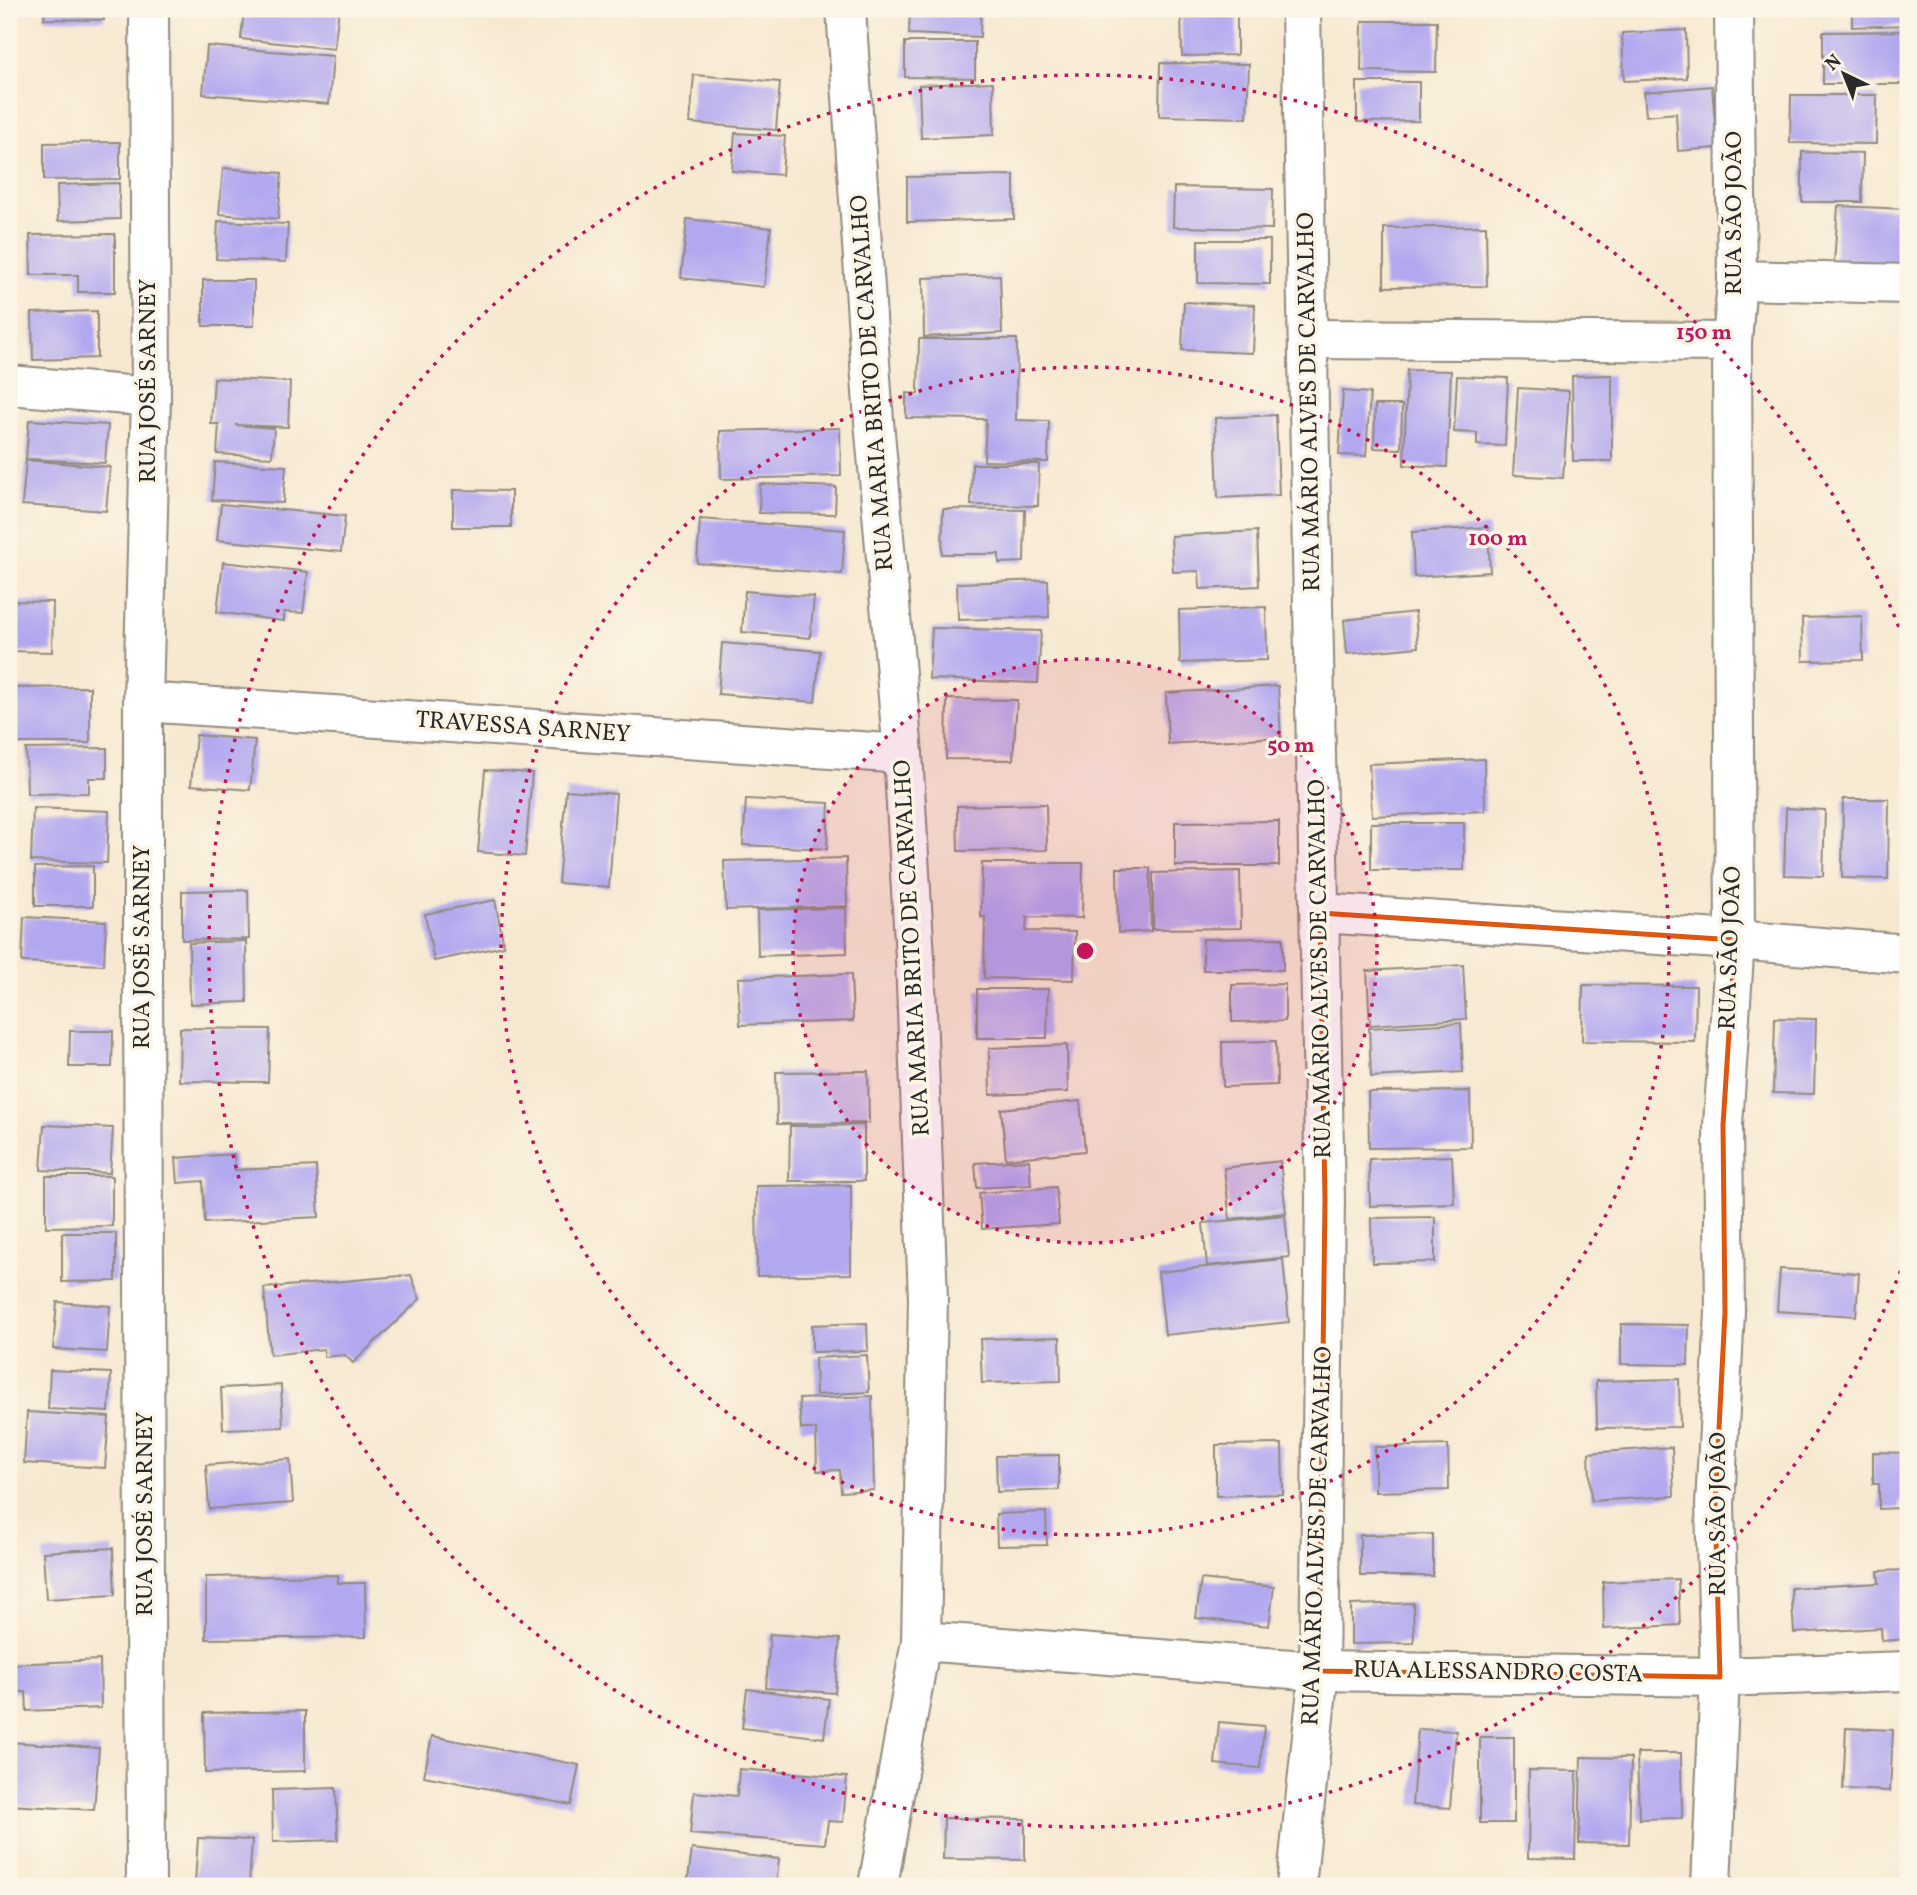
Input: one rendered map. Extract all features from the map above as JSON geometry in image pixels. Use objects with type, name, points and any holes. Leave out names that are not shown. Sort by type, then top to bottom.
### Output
[{"type":"street","name":"RUA JOSÉ SARNEY","points":[[146,1886],[143,702],[151,397],[149,9]]},
{"type":"street","name":"RUA MARIA BRITO DE CARVALHO","points":[[846,9],[874,421],[904,754],[928,1299],[921,1641],[878,1886]]},
{"type":"street","name":"RUA MÁRIO ALVES DE CARVALHO","points":[[1296,1886],[1319,1671],[1325,1200],[1301,9]]},
{"type":"street","name":"RUA SÃO JOÃO","points":[[1712,1886],[1720,1676],[1715,1505],[1725,1312],[1723,1125],[1735,940],[1732,342],[1737,280],[1734,9]]},
{"type":"street","points":[[1737,280],[1908,284]]},
{"type":"street","points":[[1309,339],[1732,342]]},
{"type":"street","points":[[9,385],[151,397]]},
{"type":"street","name":"TRAVESSA SARNEY","points":[[143,702],[904,754]]},
{"type":"street","points":[[1320,913],[1908,954]]},
{"type":"street","name":"RUA ALESSANDRO COSTA","points":[[921,1641],[1319,1671],[1720,1676],[1908,1671]]},
{"type":"highlighted area","points":[[1320,913],[1735,940],[1723,1125],[1725,1312],[1715,1505],[1720,1677],[1319,1671],[1325,1200]]},
{"type":"building","points":[[45,9],[104,9],[104,20],[44,19]]},
{"type":"building","points":[[244,9],[339,9],[334,49],[241,39]]},
{"type":"building","points":[[910,9],[981,9],[980,37],[909,34]]},
{"type":"building","points":[[1181,9],[1237,9],[1237,55],[1182,56]]},
{"type":"building","points":[[1852,9],[1908,9],[1908,25],[1852,27]]},
{"type":"building","points":[[1362,21],[1437,21],[1436,72],[1361,71]]},
{"type":"building","points":[[1686,30],[1687,78],[1624,81],[1622,33]]},
{"type":"building","points":[[1908,31],[1908,84],[1823,84],[1823,32]]},
{"type":"building","points":[[905,42],[975,42],[975,78],[905,77]]},
{"type":"building","points":[[207,46],[333,56],[329,104],[203,94]]},
{"type":"building","points":[[1160,63],[1249,64],[1247,118],[1159,116]]},
{"type":"building","points":[[694,75],[780,82],[776,130],[690,123]]},
{"type":"building","points":[[993,82],[994,135],[921,138],[919,85]]},
{"type":"building","points":[[1357,82],[1419,82],[1419,121],[1357,122]]},
{"type":"building","points":[[1712,86],[1717,148],[1678,151],[1676,113],[1646,116],[1644,92]]},
{"type":"building","points":[[1791,95],[1877,95],[1876,144],[1790,143]]},
{"type":"building","points":[[735,133],[785,136],[782,175],[732,171]]},
{"type":"building","points":[[120,142],[120,179],[44,180],[44,143]]},
{"type":"building","points":[[1802,152],[1863,153],[1862,202],[1802,202]]},
{"type":"building","points":[[223,168],[282,173],[278,219],[219,214]]},
{"type":"building","points":[[1014,175],[1014,219],[907,222],[907,177]]},
{"type":"building","points":[[119,183],[120,219],[58,221],[57,185]]},
{"type":"building","points":[[1174,187],[1273,189],[1272,229],[1173,227]]},
{"type":"building","points":[[1838,206],[1906,209],[1903,267],[1834,264]]},
{"type":"building","points":[[687,219],[771,228],[764,287],[681,278]]},
{"type":"building","points":[[218,221],[288,224],[286,262],[216,259]]},
{"type":"building","points":[[1486,226],[1487,286],[1384,287],[1384,228]]},
{"type":"building","points":[[115,234],[115,292],[78,292],[78,275],[31,275],[30,235]]},
{"type":"building","points":[[1198,240],[1270,240],[1270,284],[1198,283]]},
{"type":"building","points":[[1000,275],[1002,333],[924,337],[923,278]]},
{"type":"building","points":[[203,280],[254,280],[254,326],[203,326]]},
{"type":"building","points":[[1184,302],[1255,305],[1253,353],[1182,350]]},
{"type":"building","points":[[97,311],[97,358],[33,360],[32,313]]},
{"type":"building","points":[[919,339],[1017,339],[1016,420],[1049,421],[1048,462],[984,461],[986,419],[906,418],[906,393],[918,394]]},
{"type":"building","points":[[1407,370],[1451,371],[1447,467],[1404,465]]},
{"type":"building","points":[[1612,375],[1612,461],[1573,461],[1572,376]]},
{"type":"building","points":[[1457,376],[1508,378],[1505,446],[1477,445],[1477,433],[1454,432]]},
{"type":"building","points":[[214,378],[290,382],[288,427],[235,425],[274,428],[272,457],[217,454],[219,424],[211,424]]},
{"type":"building","points":[[1518,388],[1569,391],[1563,478],[1513,475]]},
{"type":"building","points":[[1343,391],[1370,393],[1366,456],[1339,455]]},
{"type":"building","points":[[1375,405],[1402,405],[1401,449],[1374,448]]},
{"type":"building","points":[[1276,415],[1279,495],[1218,498],[1215,418]]},
{"type":"building","points":[[29,420],[108,425],[105,463],[26,459]]},
{"type":"building","points":[[840,428],[841,476],[721,479],[720,431]]},
{"type":"building","points":[[26,460],[110,467],[106,511],[22,505]]},
{"type":"building","points":[[215,462],[286,466],[283,503],[212,500]]},
{"type":"building","points":[[972,464],[1039,464],[1038,506],[971,505]]},
{"type":"building","points":[[760,484],[836,487],[835,514],[759,513]]},
{"type":"building","points":[[453,490],[511,491],[511,527],[453,527]]},
{"type":"building","points":[[221,504],[345,516],[341,552],[217,540]]},
{"type":"building","points":[[943,509],[1025,510],[1024,562],[999,563],[999,554],[942,554]]},
{"type":"building","points":[[700,519],[845,530],[842,574],[697,563]]},
{"type":"building","points":[[1488,527],[1490,572],[1414,577],[1412,532]]},
{"type":"building","points":[[1257,531],[1259,586],[1200,589],[1199,571],[1173,572],[1171,536]]},
{"type":"building","points":[[223,562],[308,572],[303,613],[284,612],[284,621],[217,612]]},
{"type":"building","points":[[1048,580],[1049,617],[958,620],[957,583]]},
{"type":"building","points":[[745,591],[814,597],[810,638],[742,632]]},
{"type":"building","points":[[9,601],[53,602],[52,652],[9,651]]},
{"type":"building","points":[[1266,607],[1267,660],[1180,663],[1179,610]]},
{"type":"building","points":[[1415,612],[1418,647],[1347,654],[1344,620]]},
{"type":"building","points":[[1862,616],[1863,660],[1803,661],[1802,618]]},
{"type":"building","points":[[932,628],[1041,631],[1038,683],[929,679]]},
{"type":"building","points":[[722,643],[820,651],[815,702],[718,694]]},
{"type":"building","points":[[1278,686],[1281,737],[1168,744],[1166,693]]},
{"type":"building","points":[[90,687],[90,743],[9,743],[9,688]]},
{"type":"building","points":[[947,699],[1017,700],[1013,760],[946,759]]},
{"type":"building","points":[[196,735],[255,740],[250,790],[191,785]]},
{"type":"building","points":[[107,748],[107,778],[89,778],[89,793],[27,794],[26,749]]},
{"type":"building","points":[[1484,759],[1485,811],[1372,816],[1369,764]]},
{"type":"building","points":[[485,770],[532,773],[525,856],[478,852]]},
{"type":"building","points":[[566,790],[616,794],[609,887],[558,883]]},
{"type":"building","points":[[746,799],[829,803],[827,849],[743,845]]},
{"type":"building","points":[[1843,799],[1889,799],[1888,879],[1842,878]]},
{"type":"building","points":[[1046,804],[1047,850],[958,851],[957,806]]},
{"type":"building","points":[[33,808],[109,811],[107,863],[31,861]]},
{"type":"building","points":[[1786,808],[1825,810],[1823,876],[1784,875]]},
{"type":"building","points":[[1279,821],[1279,866],[1175,866],[1175,822]]},
{"type":"building","points":[[1371,823],[1464,823],[1464,870],[1371,870]]},
{"type":"building","points":[[846,858],[847,906],[726,910],[724,861]]},
{"type":"building","points":[[982,863],[1083,863],[1082,918],[1027,917],[1026,931],[1075,932],[1074,980],[984,978]]},
{"type":"building","points":[[93,866],[93,906],[35,906],[35,867]]},
{"type":"building","points":[[1117,868],[1150,868],[1151,931],[1118,933]]},
{"type":"building","points":[[1240,871],[1241,928],[1153,929],[1153,873]]},
{"type":"building","points":[[248,890],[249,939],[182,940],[182,891]]},
{"type":"building","points":[[495,900],[504,946],[434,961],[425,914]]},
{"type":"building","points":[[846,908],[847,953],[758,956],[757,910]]},
{"type":"building","points":[[24,917],[106,921],[104,965],[22,962]]},
{"type":"building","points":[[1283,938],[1283,970],[1203,970],[1203,939]]},
{"type":"building","points":[[246,941],[247,1002],[190,1004],[189,943]]},
{"type":"building","points":[[1463,965],[1466,1019],[1370,1025],[1367,971]]},
{"type":"building","points":[[851,974],[853,1021],[740,1025],[738,978]]},
{"type":"building","points":[[1285,984],[1285,1021],[1232,1022],[1232,985]]},
{"type":"building","points":[[1583,985],[1696,986],[1695,1042],[1582,1041]]},
{"type":"building","points":[[977,989],[1048,989],[1047,1038],[977,1038]]},
{"type":"building","points":[[1775,1018],[1816,1019],[1814,1094],[1773,1093]]},
{"type":"building","points":[[1461,1023],[1463,1072],[1371,1077],[1369,1028]]},
{"type":"building","points":[[180,1028],[270,1029],[268,1082],[179,1081]]},
{"type":"building","points":[[70,1031],[113,1031],[112,1067],[69,1067]]},
{"type":"building","points":[[1276,1041],[1277,1085],[1223,1087],[1222,1042]]},
{"type":"building","points":[[1067,1045],[1068,1092],[990,1095],[989,1048]]},
{"type":"building","points":[[868,1071],[869,1123],[777,1124],[776,1072]]},
{"type":"building","points":[[1470,1091],[1471,1147],[1369,1148],[1368,1092]]},
{"type":"building","points":[[1080,1101],[1085,1151],[1006,1159],[1001,1109]]},
{"type":"building","points":[[44,1125],[113,1128],[110,1173],[41,1170]]},
{"type":"building","points":[[864,1125],[864,1181],[789,1181],[790,1126]]},
{"type":"building","points":[[234,1154],[235,1170],[316,1166],[319,1217],[205,1223],[203,1181],[178,1183],[176,1158]]},
{"type":"building","points":[[1452,1156],[1454,1203],[1370,1206],[1369,1159]]},
{"type":"building","points":[[1029,1160],[1031,1185],[977,1188],[975,1163]]},
{"type":"building","points":[[1280,1161],[1286,1213],[1230,1219],[1224,1168]]},
{"type":"building","points":[[46,1176],[112,1176],[112,1226],[46,1227]]},
{"type":"building","points":[[851,1185],[851,1274],[757,1276],[756,1186]]},
{"type":"building","points":[[1056,1187],[1059,1224],[982,1229],[979,1193]]},
{"type":"building","points":[[1285,1215],[1289,1257],[1207,1266],[1203,1223]]},
{"type":"building","points":[[1435,1217],[1435,1262],[1372,1263],[1371,1218]]},
{"type":"building","points":[[62,1233],[116,1233],[116,1281],[62,1282]]},
{"type":"building","points":[[1283,1259],[1289,1322],[1165,1335],[1158,1272]]},
{"type":"building","points":[[1780,1269],[1859,1273],[1856,1316],[1777,1311]]},
{"type":"building","points":[[411,1275],[420,1299],[353,1363],[345,1355],[324,1357],[324,1349],[270,1355],[264,1288]]},
{"type":"building","points":[[57,1302],[110,1306],[107,1352],[53,1349]]},
{"type":"building","points":[[867,1323],[868,1351],[812,1352],[812,1325]]},
{"type":"building","points":[[1621,1324],[1689,1325],[1688,1365],[1621,1364]]},
{"type":"building","points":[[1060,1337],[1061,1381],[982,1383],[980,1339]]},
{"type":"building","points":[[867,1355],[869,1392],[816,1395],[815,1358]]},
{"type":"building","points":[[50,1370],[111,1373],[109,1412],[48,1409]]},
{"type":"building","points":[[1679,1379],[1680,1427],[1597,1428],[1596,1381]]},
{"type":"building","points":[[281,1385],[283,1427],[223,1429],[221,1388]]},
{"type":"building","points":[[872,1396],[874,1490],[841,1492],[840,1470],[817,1471],[816,1429],[801,1429],[799,1399]]},
{"type":"building","points":[[27,1412],[109,1417],[105,1468],[24,1463]]},
{"type":"building","points":[[1282,1444],[1283,1494],[1216,1496],[1216,1445]]},
{"type":"building","points":[[1448,1445],[1449,1490],[1375,1492],[1375,1447]]},
{"type":"building","points":[[1672,1447],[1674,1496],[1591,1501],[1589,1453]]},
{"type":"building","points":[[1873,1452],[1908,1453],[1908,1501],[1900,1501],[1900,1508],[1879,1509],[1879,1484],[1873,1484]]},
{"type":"building","points":[[1059,1455],[1059,1490],[997,1492],[996,1456]]},
{"type":"building","points":[[290,1459],[293,1503],[209,1509],[206,1465]]},
{"type":"building","points":[[1046,1512],[1047,1545],[997,1546],[996,1514]]},
{"type":"building","points":[[1433,1534],[1433,1576],[1360,1576],[1360,1535]]},
{"type":"building","points":[[113,1548],[115,1595],[46,1599],[43,1552]]},
{"type":"building","points":[[1908,1570],[1908,1639],[1882,1641],[1881,1628],[1794,1633],[1791,1588],[1879,1583],[1878,1571]]},
{"type":"building","points":[[338,1575],[338,1583],[365,1583],[366,1637],[206,1639],[206,1577]]},
{"type":"building","points":[[1201,1579],[1274,1587],[1269,1626],[1196,1618]]},
{"type":"building","points":[[1678,1579],[1680,1625],[1604,1629],[1603,1582]]},
{"type":"building","points":[[1413,1603],[1414,1643],[1351,1644],[1351,1605]]},
{"type":"building","points":[[770,1634],[840,1639],[835,1693],[766,1688]]},
{"type":"building","points":[[100,1660],[101,1708],[27,1711],[26,1692],[9,1692],[9,1664]]},
{"type":"building","points":[[747,1689],[829,1699],[824,1738],[742,1728]]},
{"type":"building","points":[[305,1711],[305,1771],[205,1773],[204,1713]]},
{"type":"building","points":[[1219,1722],[1264,1726],[1260,1768],[1215,1764]]},
{"type":"building","points":[[1846,1728],[1893,1730],[1890,1791],[1843,1789]]},
{"type":"building","points":[[1418,1729],[1456,1731],[1450,1808],[1412,1805]]},
{"type":"building","points":[[432,1736],[579,1765],[571,1805],[424,1776]]},
{"type":"building","points":[[1480,1737],[1514,1737],[1514,1823],[1480,1823]]},
{"type":"building","points":[[9,1742],[99,1748],[94,1810],[9,1805]]},
{"type":"building","points":[[1637,1753],[1681,1753],[1682,1818],[1639,1819]]},
{"type":"building","points":[[1581,1757],[1631,1758],[1629,1844],[1579,1843]]},
{"type":"building","points":[[739,1769],[847,1777],[843,1822],[828,1821],[825,1844],[690,1834],[694,1792],[737,1796]]},
{"type":"building","points":[[1529,1770],[1577,1771],[1575,1859],[1528,1858]]},
{"type":"building","points":[[336,1788],[338,1840],[273,1842],[272,1790]]},
{"type":"building","points":[[944,1818],[1025,1819],[1025,1860],[943,1859]]},
{"type":"building","points":[[198,1838],[252,1840],[249,1886],[195,1883]]},
{"type":"building","points":[[692,1849],[779,1859],[776,1886],[687,1886]]}]
